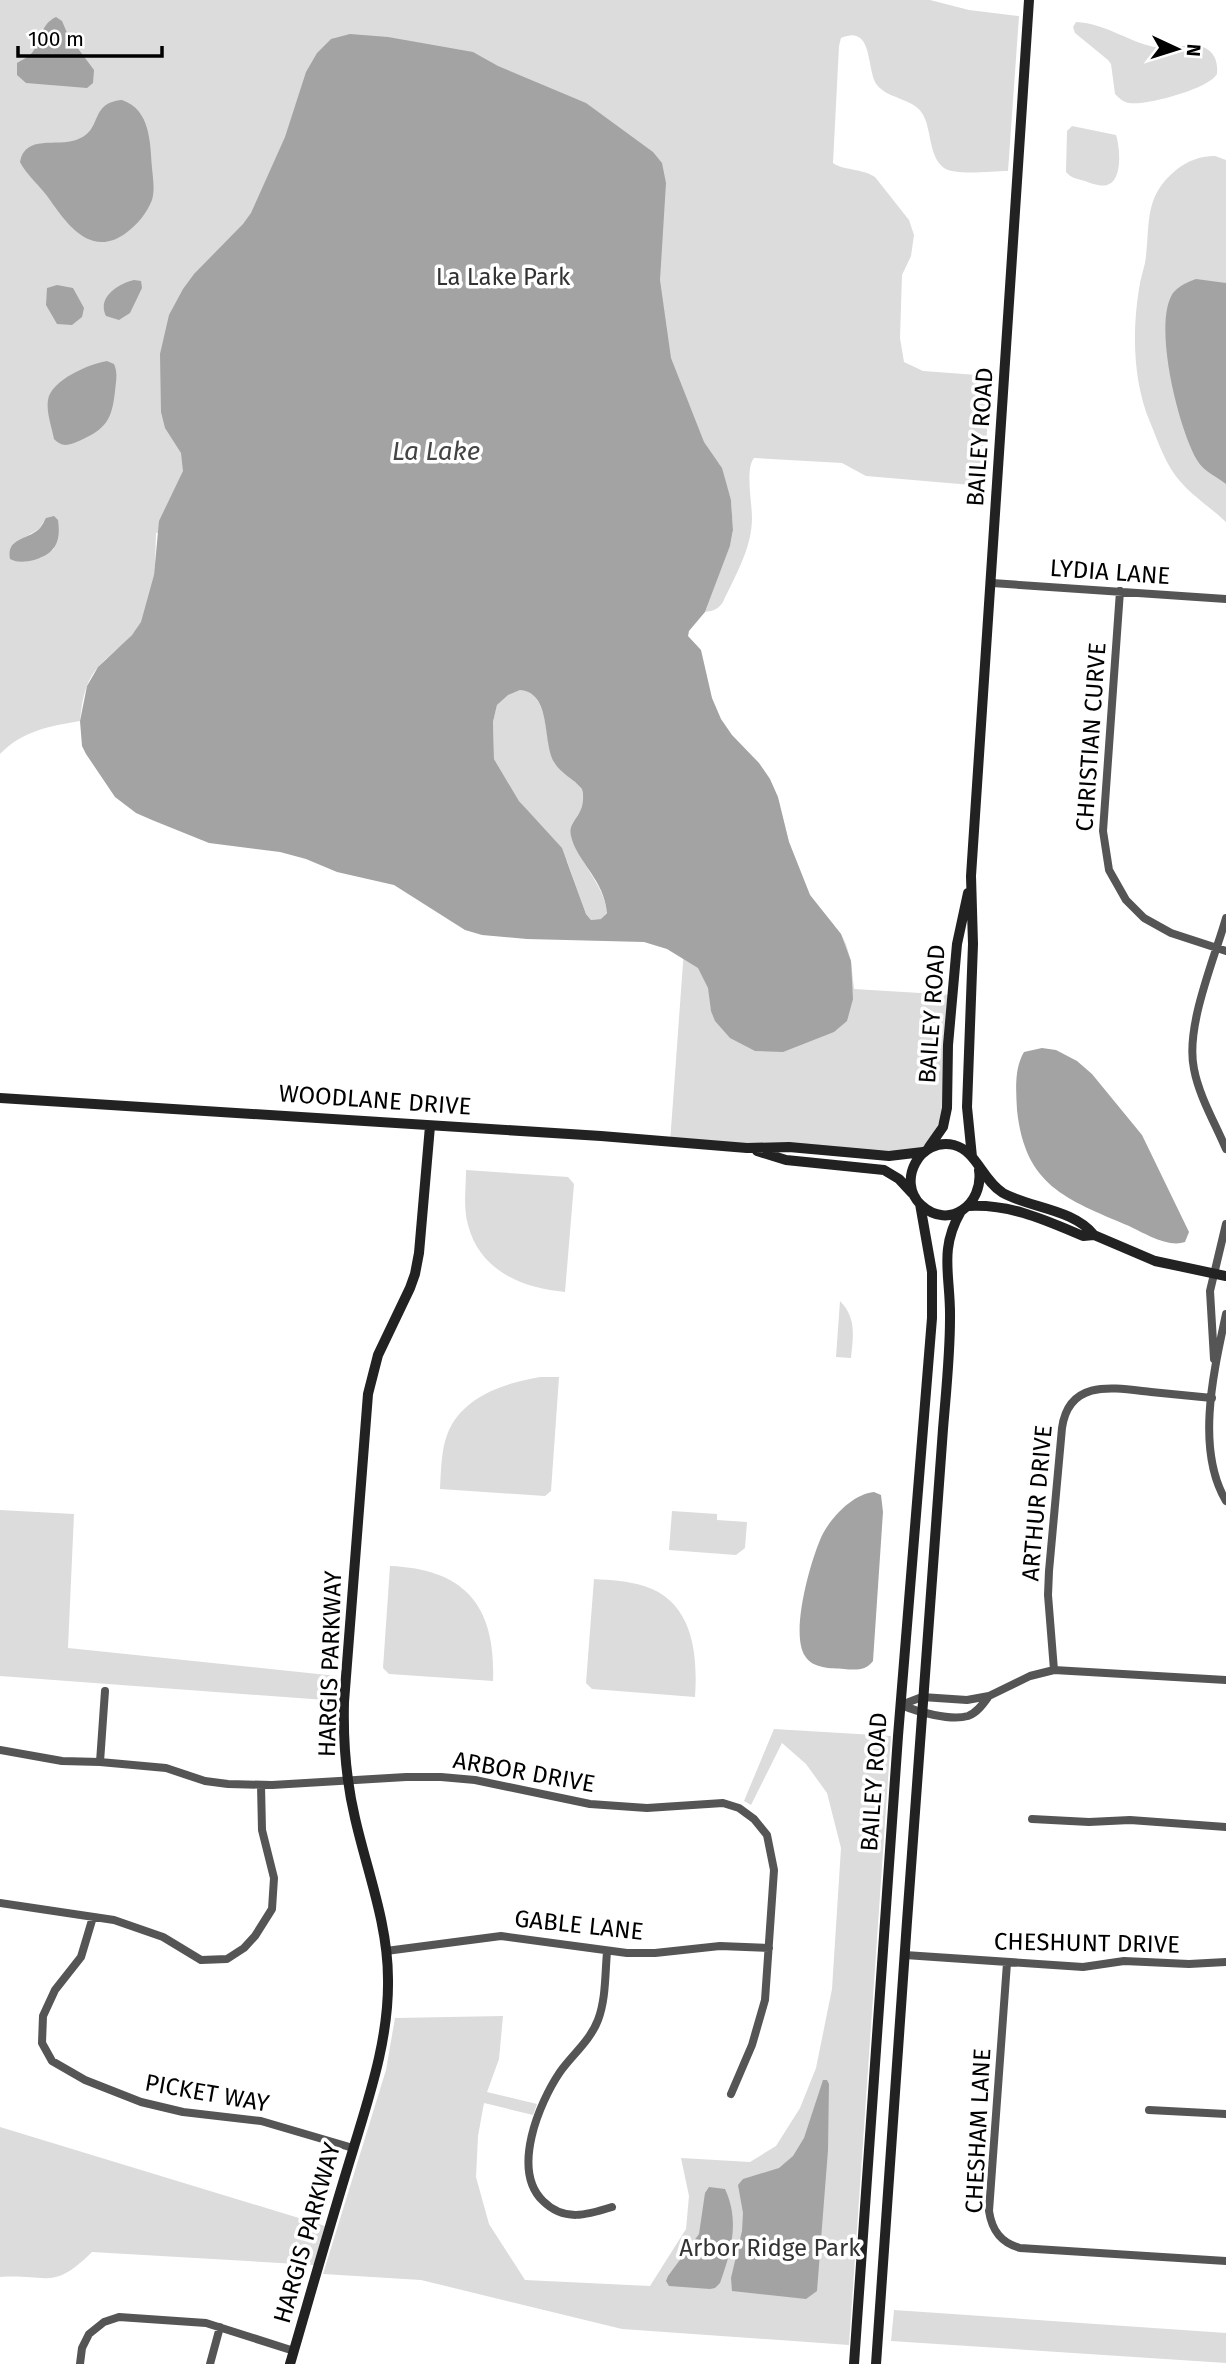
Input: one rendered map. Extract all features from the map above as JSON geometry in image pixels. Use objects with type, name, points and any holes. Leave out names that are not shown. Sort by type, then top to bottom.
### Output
[{"type":"main road","name":"BAILEY ROAD","points":[[972,1157],[967,1107],[973,944],[971,876],[1029,0]]},
{"type":"main road","name":"BAILEY ROAD","points":[[925,1151],[940,1133],[946,1116],[948,1045],[957,944],[971,876]]},
{"type":"main road","name":"WOODLANE DRIVE","points":[[0,1098],[601,1136],[747,1148],[789,1147],[888,1156],[925,1151]]},
{"type":"main road","name":"HARGIS PARKWAY","points":[[290,2364],[384,2039],[388,1998],[386,1951],[348,1781],[344,1702],[368,1394],[377,1355],[415,1274],[430,1126]]},
{"type":"main road","points":[[1094,1235],[1089,1228],[1070,1218],[999,1191],[979,1170],[972,1157],[954,1146],[940,1145],[925,1151],[913,1166],[913,1193],[919,1202],[935,1213],[953,1214],[986,1205],[1018,1210],[1083,1236],[1094,1235],[1155,1261],[1226,1276]]},
{"type":"main road","name":"WOODLANE DRIVE","points":[[747,1148],[786,1160],[884,1170],[899,1179],[919,1202]]},
{"type":"main road","points":[[965,1209],[979,1189],[979,1170]]},
{"type":"main road","name":"BAILEY ROAD","points":[[854,2364],[901,1705],[932,1318],[930,1261],[919,1202]]},
{"type":"main road","name":"BAILEY ROAD","points":[[876,2364],[922,1697],[948,1367],[950,1295],[947,1251],[949,1233],[965,1209]]},
{"type":"street","name":"LYDIA LANE","points":[[992,583],[1226,599]]},
{"type":"street","name":"CHRISTIAN CURVE","points":[[1120,592],[1103,831],[1103,846],[1109,870],[1126,900],[1144,918],[1171,933],[1222,949]]},
{"type":"street","points":[[1226,918],[1222,949],[1195,1023],[1192,1052],[1198,1084],[1226,1149]]},
{"type":"street","points":[[1226,1224],[1213,1274],[1210,1303],[1215,1365],[1209,1455],[1217,1485],[1226,1502]]},
{"type":"street","points":[[1215,1365],[1226,1314]]},
{"type":"street","name":"ARTHUR DRIVE","points":[[1054,1670],[1048,1572],[1062,1428],[1067,1409],[1080,1395],[1102,1388],[1213,1398]]},
{"type":"street","points":[[901,1705],[922,1697],[967,1700],[989,1696],[1035,1674],[1054,1670],[1226,1680]]},
{"type":"street","points":[[100,1762],[105,1691]]},
{"type":"street","points":[[901,1705],[921,1714],[969,1716],[977,1711],[989,1696]]},
{"type":"street","name":"ARBOR DRIVE","points":[[0,1751],[62,1761],[166,1768],[205,1781],[261,1785],[440,1777],[475,1780],[590,1804],[647,1808],[713,1803],[732,1805],[754,1819],[767,1835],[774,1870],[765,2000],[731,2094]]},
{"type":"street","points":[[0,1903],[114,1920],[163,1937],[201,1960],[218,1961],[236,1955],[267,1919],[274,1898],[274,1878],[262,1830],[261,1785]]},
{"type":"street","points":[[1031,1819],[1088,1822],[1130,1820],[1226,1827]]},
{"type":"street","name":"PICKET WAY","points":[[93,1917],[81,1957],[55,1990],[43,2016],[42,2043],[52,2062],[85,2080],[141,2102],[183,2112],[261,2121],[353,2148]]},
{"type":"street","name":"GABLE LANE","points":[[386,1951],[501,1936],[607,1952],[655,1953],[720,1946],[769,1948]]},
{"type":"street","points":[[607,1952],[599,2017],[589,2037],[551,2087],[536,2125],[528,2166],[537,2195],[552,2209],[575,2217],[612,2207]]},
{"type":"street","name":"CHESHUNT DRIVE","points":[[905,1955],[1083,1967],[1124,1961],[1189,1964],[1226,1962]]},
{"type":"street","name":"CHESHAM LANE","points":[[1007,1963],[989,2211],[995,2230],[1010,2245],[1020,2248],[1226,2261]]},
{"type":"street","points":[[1149,2110],[1226,2114]]},
{"type":"street","points":[[80,2364],[87,2337],[98,2326],[113,2318],[125,2317],[192,2321],[220,2327],[294,2351]]},
{"type":"street","points":[[210,2364],[220,2327]]},
{"type":"green space","name":"La Lake Park","points":[[0,0],[930,0],[969,10],[1019,16],[1008,171],[965,172],[944,168],[935,156],[922,113],[912,104],[887,93],[877,85],[864,43],[859,37],[852,35],[841,38],[839,46],[833,163],[875,177],[909,220],[914,235],[911,256],[902,275],[900,338],[904,362],[923,371],[991,376],[983,486],[866,476],[842,463],[754,458],[749,478],[752,518],[746,551],[723,602],[716,609],[705,612],[733,531],[731,500],[719,463],[156,533],[154,580],[146,613],[132,635],[90,678],[80,721],[27,735],[0,754]],"holes":[[[44,521],[54,549],[40,558],[13,544],[39,529]]]},
{"type":"green space","points":[[1076,22],[1098,26],[1149,46],[1171,48],[1198,45],[1215,58],[1217,74],[1212,80],[1176,95],[1137,103],[1121,100],[1115,94],[1111,64],[1075,33],[1073,27]]},
{"type":"green space","points":[[1072,126],[1116,135],[1119,163],[1112,182],[1107,185],[1096,184],[1074,178],[1066,172],[1067,131]]},
{"type":"green space","points":[[1215,156],[1226,160],[1226,522],[1181,482],[1164,456],[1140,390],[1135,339],[1140,282],[1153,202],[1165,181],[1176,170],[1194,160]]},
{"type":"green space","points":[[520,690],[530,693],[538,700],[552,757],[557,766],[582,789],[584,806],[572,824],[578,849],[605,903],[607,912],[602,919],[591,920],[586,914],[567,861],[519,801],[494,759],[493,722],[497,705],[508,694]]},
{"type":"green space","points":[[695,797],[779,803],[789,842],[810,895],[846,944],[854,989],[953,995],[947,1108],[923,1152],[670,1143]]},
{"type":"green space","points":[[466,1170],[568,1177],[574,1184],[565,1292],[519,1281],[505,1274],[482,1254],[466,1218]]},
{"type":"green space","points":[[840,1301],[851,1321],[851,1358],[836,1357]]},
{"type":"green space","points":[[540,1377],[559,1377],[551,1491],[545,1496],[440,1489],[445,1441],[462,1411],[498,1388]]},
{"type":"green space","points":[[0,1510],[74,1514],[68,1648],[337,1676],[339,1701],[0,1676]]},
{"type":"green space","points":[[672,1511],[717,1514],[717,1520],[747,1522],[745,1548],[736,1555],[669,1550]]},
{"type":"green space","points":[[390,1566],[439,1575],[457,1584],[471,1597],[482,1613],[489,1632],[493,1655],[493,1681],[389,1674],[383,1668]]},
{"type":"green space","points":[[594,1579],[644,1586],[660,1593],[673,1604],[689,1631],[693,1647],[695,1697],[592,1689],[586,1683]]},
{"type":"green space","name":"Arbor Ridge Park","points":[[774,1729],[891,1736],[849,2345],[622,2329],[421,2280],[323,2274],[386,2070],[395,2018],[503,2016],[499,2059],[487,2092],[537,2104],[533,2115],[484,2103],[478,2136],[476,2177],[489,2224],[525,2280],[650,2286],[686,2229],[689,2196],[681,2158],[750,2162],[776,2146],[800,2108],[816,2068],[832,1989],[841,1848],[827,1793],[806,1764],[782,1743],[751,1805],[744,1801]]},
{"type":"green space","points":[[0,2127],[325,2226],[314,2265],[92,2252],[68,2272],[58,2276],[0,2277]]},
{"type":"green space","points":[[894,2310],[1226,2333],[1226,2363],[891,2341]]},
{"type":"water","points":[[56,17],[62,21],[68,35],[94,70],[93,83],[87,88],[26,83],[17,75],[17,63],[31,54],[46,24]]},
{"type":"water","name":"La Lake","points":[[350,34],[388,37],[473,52],[498,66],[586,103],[653,152],[662,163],[666,183],[660,280],[671,358],[704,442],[722,468],[731,500],[733,530],[730,546],[705,612],[688,636],[701,650],[712,698],[721,719],[770,779],[778,797],[789,842],[810,895],[841,934],[851,961],[853,999],[847,1021],[834,1032],[783,1052],[755,1051],[730,1038],[715,1021],[708,988],[698,968],[667,949],[644,942],[527,939],[482,935],[465,930],[394,885],[337,872],[280,852],[209,843],[136,813],[115,797],[86,754],[82,746],[80,721],[87,686],[98,667],[132,635],[141,622],[154,575],[159,521],[183,471],[181,453],[165,428],[161,412],[160,354],[169,315],[194,274],[251,213],[285,137],[306,72],[317,53],[331,39]],"holes":[[[520,690],[530,693],[542,709],[554,762],[582,789],[582,805],[572,825],[571,836],[605,901],[607,913],[601,919],[591,920],[586,914],[562,848],[519,801],[494,759],[493,722],[497,705],[508,695]]]},
{"type":"water","points":[[122,100],[139,111],[147,128],[151,148],[153,196],[144,214],[126,233],[114,240],[102,242],[82,236],[73,228],[20,162],[23,153],[35,145],[68,142],[85,136],[104,106]]},
{"type":"water","points":[[1196,279],[1226,283],[1226,484],[1203,468],[1197,460],[1183,426],[1170,377],[1165,328],[1167,308],[1178,288]]},
{"type":"water","points":[[134,280],[141,281],[142,288],[130,313],[119,320],[106,316],[106,298],[115,288]]},
{"type":"water","points":[[57,285],[73,288],[84,308],[82,317],[72,325],[57,324],[46,305],[47,288]]},
{"type":"water","points":[[107,361],[114,364],[116,374],[114,401],[106,422],[88,437],[69,444],[60,444],[54,439],[48,415],[51,393],[72,374]]},
{"type":"water","points":[[54,516],[58,520],[59,534],[52,550],[31,561],[19,562],[10,559],[11,547],[15,543],[40,528],[46,518]]},
{"type":"water","points":[[1042,1048],[1056,1050],[1077,1061],[1092,1074],[1142,1135],[1189,1232],[1185,1242],[1171,1243],[1156,1239],[1086,1207],[1052,1186],[1039,1173],[1022,1136],[1016,1087],[1017,1073],[1024,1052]]},
{"type":"water","points":[[874,1492],[881,1495],[883,1512],[873,1661],[867,1667],[856,1670],[817,1666],[805,1656],[800,1632],[803,1598],[816,1551],[824,1532],[842,1509],[857,1498]]},
{"type":"water","points":[[823,2080],[827,2080],[829,2084],[828,2150],[817,2291],[806,2299],[732,2291],[731,2278],[742,2231],[743,2213],[738,2185],[743,2179],[779,2168],[793,2156],[804,2138]]},
{"type":"water","points":[[709,2187],[725,2189],[732,2213],[728,2260],[720,2283],[710,2289],[669,2286],[666,2281],[668,2276],[699,2234],[705,2193]]}]
